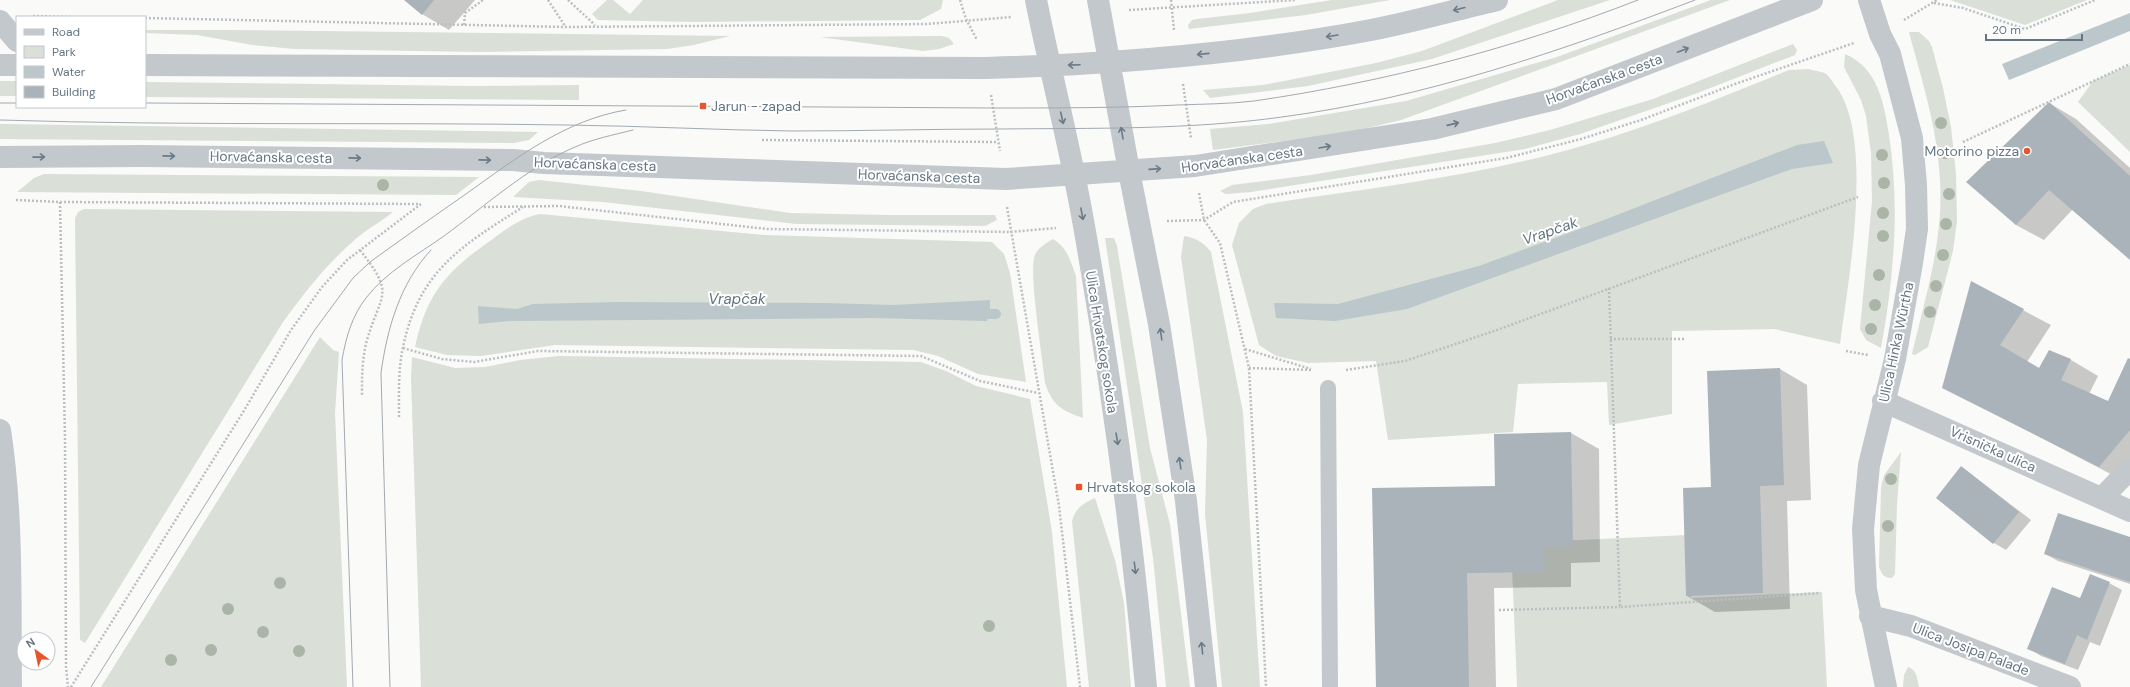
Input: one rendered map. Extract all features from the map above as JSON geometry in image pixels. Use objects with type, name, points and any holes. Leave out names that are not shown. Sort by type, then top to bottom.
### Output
[{"type":"street","name":"Ulica Hrvatskog sokola","points":[[1036,0],[1074,176],[1108,374],[1130,530],[1146,687]]},
{"type":"street","points":[[1098,0],[1159,324],[1186,501],[1206,687]]},
{"type":"street","points":[[146,65],[986,68],[1051,66],[1109,63],[1178,56],[1371,30],[1497,0]]},
{"type":"street","name":"Horvaćanska cesta","points":[[0,157],[142,156],[513,160],[552,163],[1006,179],[1074,176],[1195,166],[1432,129],[1556,99],[1812,0]]},
{"type":"street","name":"Ulica Hinka Würtha","points":[[1869,0],[1880,34],[1890,54],[1910,130],[1916,184],[1916,229],[1912,264],[1895,359],[1883,401],[1869,465],[1863,529],[1866,590],[1870,616],[1886,687]]},
{"type":"street","points":[[0,21],[16,40]]},
{"type":"street","points":[[0,65],[16,65]]},
{"type":"street","name":"Vrisnička ulica","points":[[1883,401],[2130,511]]},
{"type":"street","points":[[0,430],[6,471],[9,509],[11,687]]},
{"type":"street","points":[[2102,498],[2130,469]]},
{"type":"street","name":"Ulica Josipa Palade","points":[[1870,616],[1911,626],[2070,687]]},
{"type":"lane","points":[[1328,388],[1330,687]]},
{"type":"path","points":[[464,25],[465,12],[483,0]]},
{"type":"path","points":[[548,0],[566,26]]},
{"type":"path","points":[[568,0],[595,25]]},
{"type":"path","points":[[960,0],[966,20],[974,33],[986,68],[998,142],[1006,179],[1006,203],[1010,232],[1059,506],[1080,687]]},
{"type":"path","points":[[1171,0],[1178,56],[1204,220],[1220,243],[1245,349],[1248,368],[1266,687]]},
{"type":"path","points":[[1172,7],[1295,0]]},
{"type":"path","points":[[1934,3],[1963,8],[2025,28],[2095,0]]},
{"type":"path","points":[[146,18],[566,26],[927,24],[966,20]]},
{"type":"path","points":[[1192,220],[1204,220],[1234,202],[1506,158],[1581,139],[1641,120],[1790,64]]},
{"type":"path","points":[[1963,142],[2130,64]]},
{"type":"path","points":[[760,140],[998,142]]},
{"type":"path","points":[[1343,370],[1405,361],[1498,330],[1608,288],[1858,197]]},
{"type":"path","points":[[16,200],[60,202],[420,204],[347,260],[322,287],[291,330],[245,409],[69,687]]},
{"type":"path","points":[[60,202],[65,438],[66,667],[69,687]]},
{"type":"path","points":[[484,206],[559,206],[768,229],[1010,232],[1035,230]]},
{"type":"path","points":[[399,417],[403,348],[410,320],[430,280],[456,253],[523,206]]},
{"type":"path","points":[[360,250],[381,281],[384,295],[367,339],[362,363],[362,395]]},
{"type":"path","points":[[1608,288],[1620,607]]},
{"type":"path","points":[[1610,339],[1686,339]]},
{"type":"path","points":[[403,348],[442,359],[474,362],[538,351],[921,356],[980,382],[1038,392]]},
{"type":"path","points":[[1245,349],[1293,362],[1313,370],[1248,368]]},
{"type":"path","points":[[1499,610],[1620,607],[1820,593]]},
{"type":"green space","points":[[607,0],[613,0],[630,14],[643,0],[943,0],[941,9],[920,20],[693,22],[598,20],[592,14]]},
{"type":"green space","points":[[1332,0],[1390,0],[1306,15],[1189,29],[1188,25],[1192,20],[1197,19],[1250,13]]},
{"type":"green space","points":[[1558,0],[1610,0],[1432,59],[1308,86],[1210,98],[1203,90],[1263,85],[1376,63],[1422,51]]},
{"type":"green space","points":[[1711,0],[1730,0],[1401,120],[1347,133],[1213,150],[1210,129],[1268,124],[1406,101],[1557,57]]},
{"type":"green space","points":[[1950,0],[2087,0],[2025,25]]},
{"type":"green space","points":[[146,30],[730,36],[694,45],[667,49],[478,52],[295,49],[252,45],[197,35],[146,33]]},
{"type":"green space","points":[[1909,32],[1919,32],[1929,41],[1943,88],[1951,127],[1956,174],[1957,221],[1953,251],[1928,347],[1915,355],[1912,354],[1928,290],[1936,246],[1939,225],[1940,181],[1939,162],[1933,124]]},
{"type":"green space","points":[[942,36],[949,38],[954,44],[939,49],[923,51],[820,37]]},
{"type":"green space","points":[[1793,44],[1797,50],[1795,55],[1695,94],[1580,134],[1525,149],[1251,192],[1226,194],[1220,191],[1232,185],[1311,175],[1495,143],[1550,130],[1653,99]]},
{"type":"green space","points":[[1845,54],[1856,60],[1865,68],[1878,88],[1885,111],[1889,135],[1894,189],[1894,242],[1886,321],[1881,348],[1866,340],[1860,329],[1872,201],[1871,153],[1866,116],[1861,100],[1844,67]]},
{"type":"green space","points":[[2130,65],[2130,152],[2078,102],[2093,81]]},
{"type":"green space","points":[[1809,69],[1824,73],[1832,81],[1847,107],[1854,137],[1856,209],[1853,247],[1840,344],[1774,329],[1672,331],[1672,414],[1609,425],[1607,382],[1518,384],[1513,432],[1388,440],[1376,361],[1308,363],[1276,356],[1259,345],[1232,245],[1239,223],[1253,209],[1266,204],[1426,180],[1546,156],[1662,120],[1789,70]]},
{"type":"green space","points":[[0,81],[16,81],[16,96],[0,96]]},
{"type":"green space","points":[[146,82],[472,86],[579,85],[579,100],[146,97]]},
{"type":"green space","points":[[0,124],[538,132],[529,140],[514,143],[0,139]]},
{"type":"green space","points":[[44,174],[479,177],[456,195],[17,192],[34,178]]},
{"type":"green space","points":[[539,180],[641,191],[790,213],[995,215],[997,220],[985,226],[796,224],[603,202],[513,197],[529,182]]},
{"type":"green space","points":[[84,209],[393,212],[358,237],[337,256],[309,288],[283,322],[85,643],[80,640],[75,218],[78,212]]},
{"type":"green space","points":[[540,214],[765,235],[992,242],[1004,254],[1010,273],[1026,382],[978,374],[938,356],[913,350],[555,345],[481,356],[447,355],[415,347],[420,328],[432,298],[440,285],[450,274],[461,263],[508,228],[526,218]]},
{"type":"green space","points":[[1184,236],[1199,241],[1211,252],[1243,412],[1260,687],[1222,687],[1205,514],[1207,440],[1181,257]]},
{"type":"green space","points":[[1105,238],[1114,238],[1117,246],[1150,448],[1170,524],[1190,687],[1166,687],[1153,558]]},
{"type":"green space","points":[[1053,239],[1062,246],[1070,260],[1076,276],[1083,418],[1059,406],[1051,397],[1045,383],[1033,278],[1033,264],[1038,250]]},
{"type":"green space","points":[[320,337],[333,350],[339,352],[335,413],[347,687],[101,687]]},
{"type":"green space","points":[[559,356],[921,362],[946,371],[976,386],[1030,399],[1052,532],[1067,687],[421,687],[411,377],[412,357],[455,368],[485,367],[520,360]]},
{"type":"green space","points":[[1901,452],[1897,504],[1895,574],[1892,578],[1889,578],[1883,575],[1879,567],[1881,487],[1884,475]]},
{"type":"green space","points":[[1095,498],[1115,560],[1124,603],[1131,687],[1089,687],[1072,521],[1075,513],[1080,507]]},
{"type":"green space","points":[[1688,535],[1691,598],[1822,592],[1827,687],[1517,687],[1511,543]]},
{"type":"green space","points":[[1908,667],[1915,672],[1919,687],[1903,687],[1904,675]]},
{"type":"water","points":[[2130,13],[2130,31],[2009,80],[2002,64]]},
{"type":"water","points":[[1824,141],[1833,163],[1792,169],[1407,309],[1335,321],[1276,318],[1274,303],[1338,304],[1479,266],[1604,220],[1797,145]]},
{"type":"water","points":[[990,300],[990,311],[987,321],[873,318],[509,321],[479,324],[478,306],[517,309],[533,304],[618,302],[824,303],[893,305]]},
{"type":"building","points":[[404,0],[434,0],[422,15]]},
{"type":"building","points":[[2049,102],[2130,176],[2130,260],[2049,190],[2016,225],[1966,182]]},
{"type":"building","points":[[1971,281],[2024,309],[2000,345],[2039,368],[2049,350],[2071,359],[2061,380],[2108,401],[2128,358],[2130,359],[2130,430],[2099,467],[1942,388]]},
{"type":"building","points":[[1780,368],[1784,485],[1760,486],[1763,593],[1686,596],[1683,488],[1711,487],[1707,371]]},
{"type":"building","points":[[1571,432],[1573,546],[1544,547],[1544,572],[1467,573],[1469,687],[1376,687],[1372,488],[1495,486],[1494,434]]},
{"type":"building","points":[[1961,466],[2019,512],[1993,544],[1936,498]]},
{"type":"building","points":[[2058,513],[2130,537],[2130,582],[2044,554]]},
{"type":"building","points":[[2090,574],[2110,582],[2087,640],[2077,635],[2065,664],[2027,649],[2052,587],[2080,598]]},
{"type":"waterway","name":"Vrapčak","points":[[976,314],[996,314]]},
{"type":"tram line","points":[[146,103],[993,108],[1109,107],[1235,103],[1352,84],[1449,61],[1545,33],[1638,0]]},
{"type":"tram line","points":[[0,120],[142,123],[568,125],[792,131],[1105,128],[1212,124],[1282,117],[1335,109],[1440,85],[1543,54],[1695,0]]},
{"type":"tram line","points":[[0,103],[16,103]]},
{"type":"tram line","points":[[91,687],[314,331],[353,278],[382,253],[522,155],[561,132],[582,122],[626,110]]},
{"type":"tram line","points":[[353,687],[342,360],[345,343],[353,319],[366,298],[392,272],[444,236],[540,165],[582,144],[633,130]]},
{"type":"tram line","points":[[390,687],[381,373],[391,323],[403,292],[420,263],[431,250]]},
{"type":"place","name":"Jarun - zapad","points":[[703,106]]},
{"type":"place","name":"Motorino pizza","points":[[2027,151]]},
{"type":"place","name":"Hrvatskog sokola","points":[[1079,487]]}]
